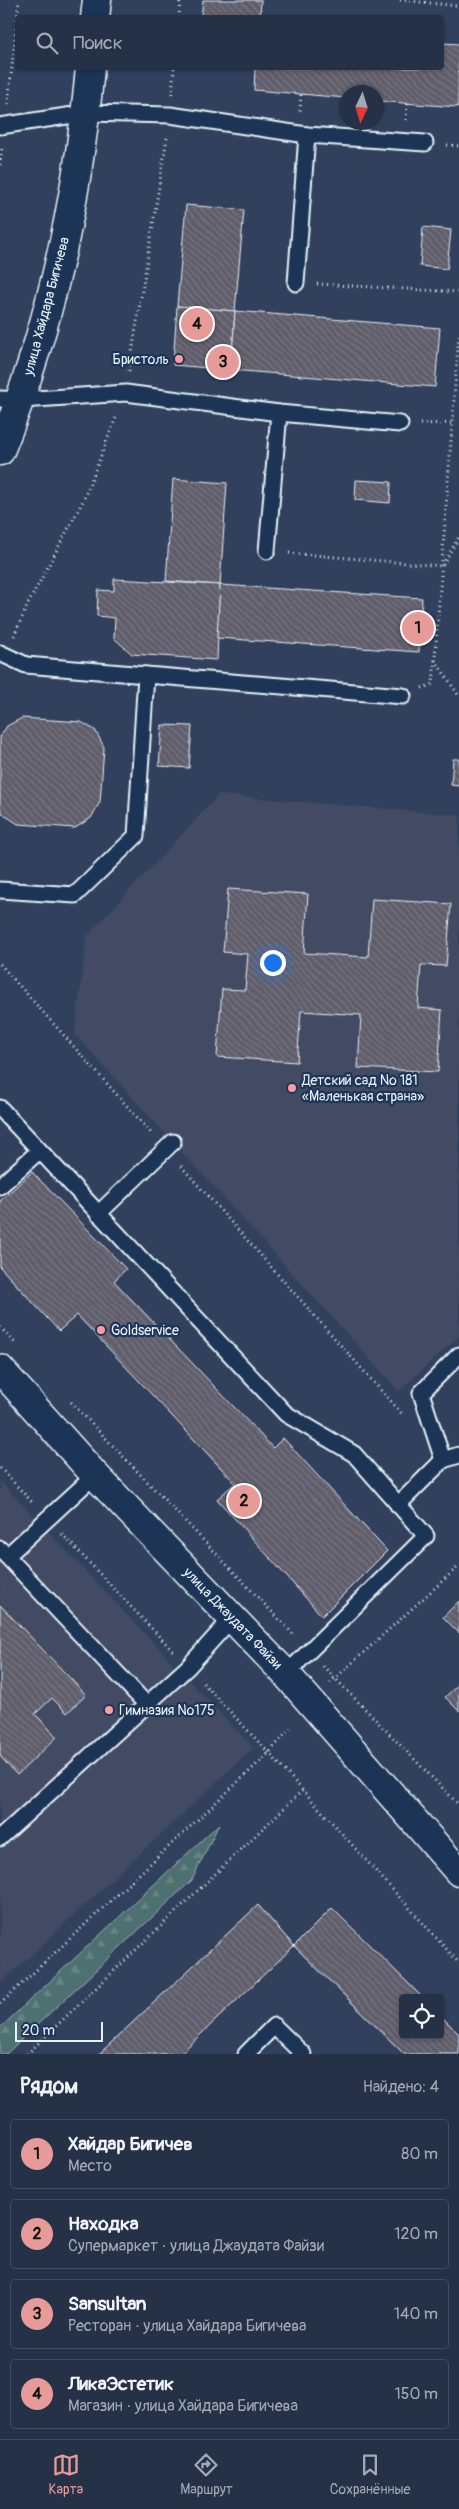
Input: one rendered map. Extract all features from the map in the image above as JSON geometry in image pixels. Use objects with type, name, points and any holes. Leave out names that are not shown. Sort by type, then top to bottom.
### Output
[{"type":"street","points":[[95,15],[96,0]]},
{"type":"street","name":"улица Хайдара Бигичева","points":[[0,451],[10,400],[62,257],[87,113],[90,70]]},
{"type":"street","name":"улица Джаудата Файзи","points":[[0,1369],[95,1475],[286,1674],[459,1872]]},
{"type":"lane","points":[[3,126],[87,113],[170,115],[307,136],[425,143]]},
{"type":"lane","points":[[296,283],[307,136]]},
{"type":"lane","points":[[10,400],[126,393],[280,413],[400,424]]},
{"type":"lane","points":[[267,551],[280,413]]},
{"type":"lane","points":[[0,652],[26,665],[403,696]]},
{"type":"lane","points":[[0,890],[75,895],[136,836],[146,675]]},
{"type":"lane","points":[[0,1108],[286,1414],[354,1454],[426,1536],[286,1674]]},
{"type":"lane","points":[[98,1214],[169,1146]]},
{"type":"lane","points":[[0,1186],[39,1151]]},
{"type":"lane","points":[[443,1460],[421,1393],[459,1355]]},
{"type":"lane","points":[[398,1505],[443,1460],[459,1455]]},
{"type":"lane","points":[[95,1475],[48,1519],[3,1553],[147,1705]]},
{"type":"lane","points":[[0,1838],[188,1667],[233,1617]]},
{"type":"lane","points":[[246,2054],[274,2026],[303,2054]]},
{"type":"path","points":[[17,15],[19,0]]},
{"type":"path","points":[[179,15],[180,0]]},
{"type":"path","points":[[400,0],[459,6]]},
{"type":"path","points":[[0,164],[15,32]]},
{"type":"path","points":[[296,283],[459,292]]},
{"type":"path","points":[[403,696],[433,684],[452,423],[458,372],[459,332]]},
{"type":"path","points":[[400,424],[452,423]]},
{"type":"path","points":[[442,566],[459,537]]},
{"type":"path","points":[[267,551],[442,566]]},
{"type":"path","points":[[435,660],[459,696]]},
{"type":"path","points":[[0,964],[169,1146],[404,1416]]},
{"type":"path","points":[[0,1327],[20,1348]]},
{"type":"path","points":[[68,1398],[459,1805]]},
{"type":"path","points":[[0,1468],[304,1790],[459,1963]]},
{"type":"path","points":[[0,2004],[269,1753],[334,1677],[459,1566]]},
{"type":"path","points":[[27,2054],[304,1790]]},
{"type":"shaded area","name":"Детский сад № 181 «Маленькая страна»","points":[[219,795],[459,815],[459,1336],[399,1391],[75,1034],[87,936]]},
{"type":"shaded area","name":"Гимназия №175","points":[[0,1481],[253,1748],[0,1984]]},
{"type":"green space","points":[[219,1824],[192,1880],[6,2054],[0,2054],[0,2028]]},
{"type":"building","points":[[203,0],[261,0],[260,15],[201,15]]},
{"type":"building","points":[[444,43],[459,44],[458,107],[384,102],[384,85],[339,85],[339,97],[254,90],[255,70],[444,70]]},
{"type":"building","points":[[186,205],[244,210],[235,311],[177,306]]},
{"type":"building","points":[[423,227],[451,230],[447,269],[420,266]]},
{"type":"building","points":[[177,306],[235,311],[231,370],[173,365]]},
{"type":"building","points":[[235,311],[440,328],[435,387],[231,370]]},
{"type":"building","points":[[173,479],[227,483],[220,585],[166,581]]},
{"type":"building","points":[[356,480],[391,482],[390,503],[355,500]]},
{"type":"building","points":[[114,579],[220,585],[217,660],[132,654],[114,638],[115,618],[97,616],[98,590],[114,591]]},
{"type":"building","points":[[220,585],[422,598],[419,652],[217,638]]},
{"type":"building","points":[[22,718],[81,722],[95,730],[104,747],[100,802],[91,818],[75,828],[18,824],[3,814],[0,807],[0,737],[7,726]]},
{"type":"building","points":[[162,725],[192,726],[189,768],[159,766]]},
{"type":"building","points":[[453,759],[459,759],[459,786],[451,785]]},
{"type":"building","points":[[228,889],[308,894],[304,953],[368,957],[372,899],[451,904],[446,966],[421,965],[418,1008],[442,1010],[438,1072],[358,1068],[361,1015],[301,1011],[297,1062],[217,1057],[222,989],[245,990],[248,954],[223,952]]},
{"type":"building","points":[[32,1172],[126,1269],[114,1281],[273,1448],[283,1438],[387,1551],[322,1616],[217,1499],[235,1483],[77,1315],[59,1331],[0,1267],[0,1201]]},
{"type":"building","points":[[459,1601],[459,1633],[443,1617]]},
{"type":"building","points":[[0,1605],[86,1695],[67,1713],[52,1698],[35,1714],[57,1737],[17,1775],[0,1756]]},
{"type":"building","points":[[459,1684],[459,1711],[445,1697]]},
{"type":"building","points":[[258,1905],[294,1946],[180,2054],[99,2054]]},
{"type":"building","points":[[332,1908],[419,1994],[399,1994],[399,2039],[444,2039],[444,2019],[459,2034],[459,2054],[404,2054],[294,1946]]},
{"type":"place","name":"ЛикаЭстетик","points":[[197,324]]},
{"type":"place","name":"Бристоль","points":[[179,359]]},
{"type":"place","name":"Sansultan","points":[[223,362]]},
{"type":"place","name":"Хайдар Бигичев","points":[[418,628]]},
{"type":"place","name":"Детский сад № 181 «Маленькая страна»","points":[[292,1088]]},
{"type":"place","name":"Goldservice","points":[[101,1330]]},
{"type":"place","name":"Находка","points":[[244,1501]]},
{"type":"place","name":"Гимназия №175","points":[[109,1710]]}]
